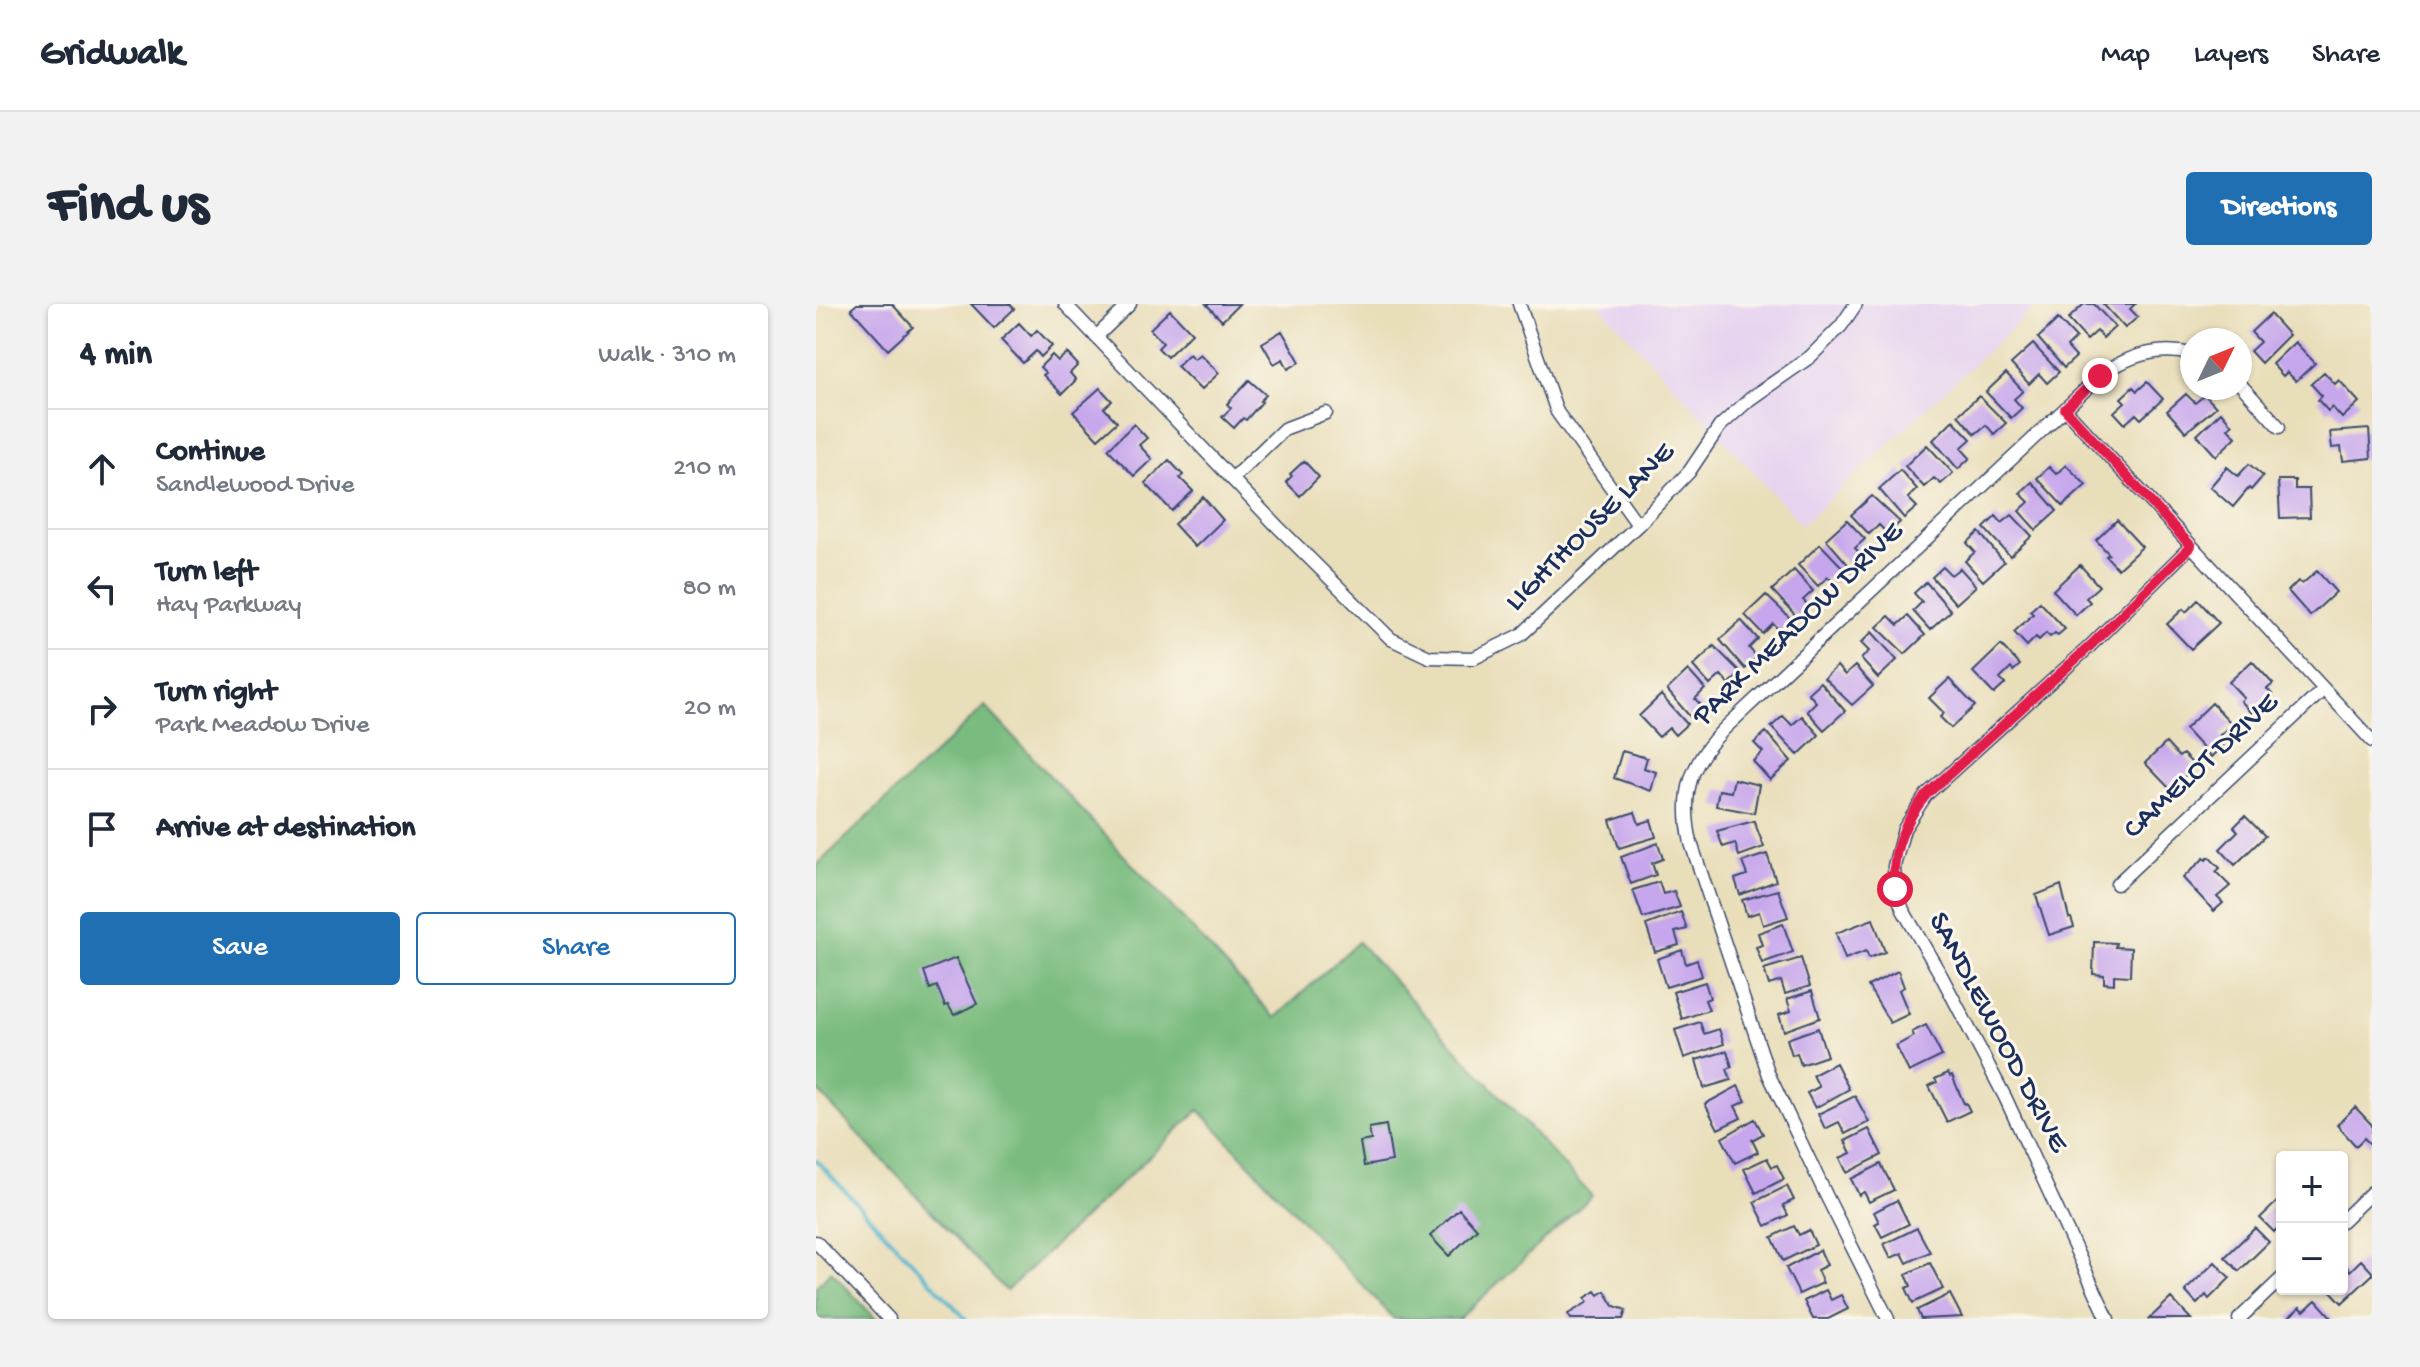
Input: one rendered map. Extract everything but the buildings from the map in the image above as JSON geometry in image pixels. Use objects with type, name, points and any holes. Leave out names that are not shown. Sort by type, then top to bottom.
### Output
[{"type":"street","name":"LIGHTHOUSE LANE","points":[[1065,304],[1277,526],[1391,639],[1429,657],[1474,658],[1521,635],[1638,525],[1689,472],[1720,426],[1750,399],[1810,357],[1841,326],[1856,304]]},
{"type":"street","points":[[1096,337],[1130,304]]},
{"type":"street","points":[[1519,304],[1557,412],[1638,525]]},
{"type":"street","name":"PARK MEADOW DRIVE","points":[[1888,1319],[1769,1075],[1691,843],[1686,807],[1689,781],[1702,754],[1726,727],[2100,376],[2131,357],[2151,351],[2180,352]]},
{"type":"street","points":[[2252,397],[2279,427]]},
{"type":"street","points":[[2065,409],[2372,741]]},
{"type":"street","points":[[1233,478],[1284,429],[1326,413]]},
{"type":"street","name":"SANDLEWOOD DRIVE","points":[[2108,1319],[2005,1097],[1903,910],[1895,889],[1894,866],[1904,829],[1926,795],[2089,647],[2191,546]]},
{"type":"street","name":"CAMELOT DRIVE","points":[[2117,884],[2324,689]]},
{"type":"street","points":[[2348,1215],[2372,1192]]},
{"type":"street","points":[[816,1242],[889,1319]]},
{"type":"street","points":[[2239,1319],[2276,1284]]},
{"type":"shaded area","points":[[1598,304],[2038,304],[1802,525]]},
{"type":"green space","points":[[985,706],[1275,1018],[1358,942],[1592,1196],[1459,1319],[1394,1319],[1199,1110],[1006,1291],[816,1089],[816,866]]},
{"type":"green space","points":[[831,1271],[876,1319],[816,1319],[816,1287]]},
{"type":"waterway","points":[[816,1160],[966,1319]]},
{"type":"route","points":[[1895,889],[1894,866],[1899,841],[1910,817],[1926,795],[2053,681],[2191,546],[2065,409],[2100,376]]}]
